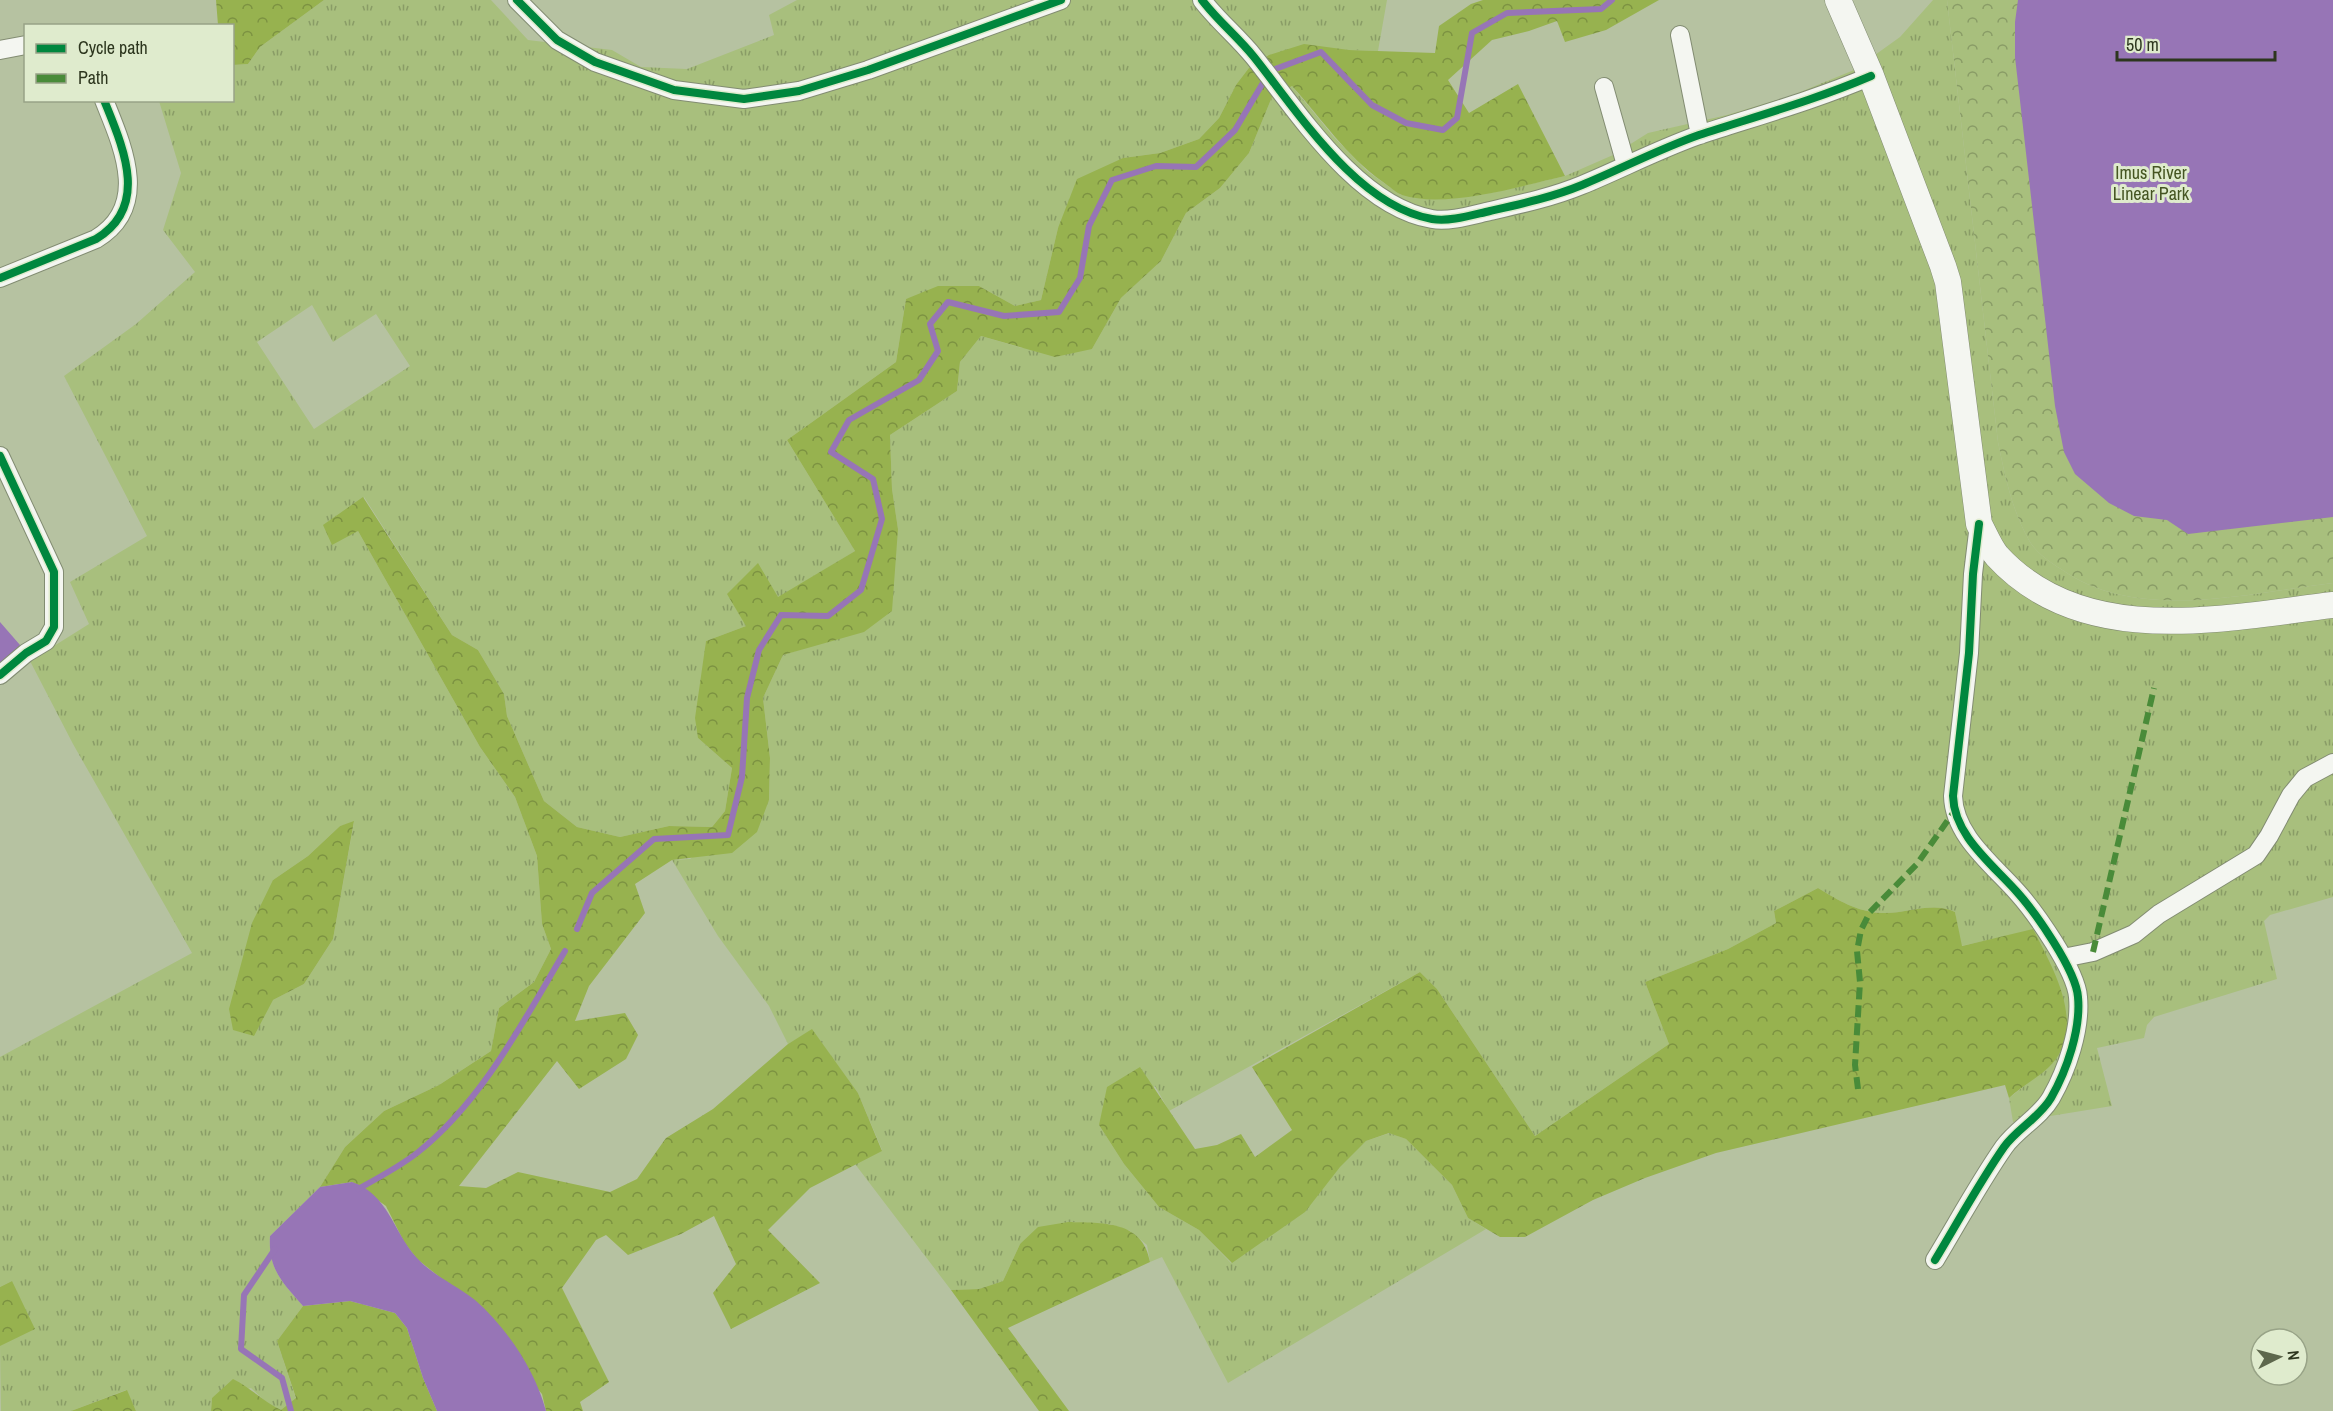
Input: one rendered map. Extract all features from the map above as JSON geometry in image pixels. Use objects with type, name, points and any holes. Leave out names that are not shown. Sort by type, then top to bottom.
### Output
[{"type":"main road","points":[[1839,0],[1929,221],[1948,282],[1979,524],[1996,555],[2020,576],[2052,598],[2092,613],[2135,620],[2179,622],[2333,605]]},
{"type":"street","points":[[517,0],[557,40],[595,62],[674,90],[744,99],[799,91],[868,70],[1061,0]]},
{"type":"street","points":[[1202,0],[1252,54],[1325,147],[1351,175],[1377,194],[1408,211],[1433,219],[1463,217],[1524,203],[1580,186],[1700,135],[1795,106],[1871,76]]},
{"type":"street","points":[[1680,34],[1700,135]]},
{"type":"street","points":[[0,50],[24,45]]},
{"type":"street","points":[[1604,87],[1626,165]]},
{"type":"street","points":[[0,278],[96,238],[109,231],[116,220],[126,197],[129,174],[125,152],[105,102]]},
{"type":"street","points":[[0,456],[54,572],[54,627],[46,641],[26,653],[0,675]]},
{"type":"street","points":[[1935,1260],[2005,1146],[2050,1099],[2065,1068],[2076,1029],[2079,996],[2063,958],[2020,895],[1959,827],[1953,813],[1979,524]]},
{"type":"street","points":[[2063,958],[2093,952],[2134,934],[2159,914],[2256,855],[2291,795],[2305,778],[2333,763]]},
{"type":"green space","points":[[216,0],[324,0],[260,47],[248,64],[234,65],[234,24],[218,24]]},
{"type":"green space","points":[[324,0],[491,0],[528,40],[612,50],[641,67],[687,69],[774,35],[769,15],[797,0],[1387,0],[1378,51],[1349,50],[1236,85],[1219,118],[1199,139],[1160,153],[1123,158],[1058,228],[1041,300],[1015,306],[979,286],[906,299],[896,362],[787,440],[855,551],[778,598],[746,626],[706,641],[698,738],[732,768],[725,811],[712,827],[669,826],[620,837],[577,827],[544,801],[507,716],[504,694],[478,650],[452,635],[364,497],[358,531],[480,747],[515,797],[537,856],[542,924],[551,949],[534,982],[499,1008],[491,1051],[439,1085],[384,1111],[345,1147],[320,1187],[270,1236],[274,1266],[283,1282],[303,1306],[277,1341],[296,1399],[281,1411],[267,1403],[251,1388],[212,1398],[211,1411],[136,1411],[126,1390],[71,1411],[1,1411],[0,1346],[12,1281],[0,1287],[0,1057],[192,953],[73,744],[30,661],[89,624],[70,582],[147,536],[64,376],[136,324],[195,272],[163,230],[181,173],[159,102],[234,102],[234,65],[248,64],[260,47]],"holes":[[[312,305],[333,342],[376,314],[410,366],[314,429],[257,342]],[[354,822],[333,939],[304,984],[273,1000],[273,880],[308,856],[340,826]]]},
{"type":"green space","points":[[1483,0],[1659,0],[1606,30],[1565,42],[1557,21],[1492,40],[1448,80],[1469,113],[1518,84],[1565,176],[1461,198],[1420,199],[1402,195],[1357,161],[1292,86],[1272,97],[1249,153],[1220,188],[1186,213],[1161,261],[1121,298],[1092,349],[1055,357],[981,336],[960,362],[957,391],[890,435],[892,489],[898,529],[892,611],[864,632],[783,655],[763,698],[770,758],[769,800],[757,832],[732,853],[672,860],[635,884],[645,913],[589,986],[575,1021],[625,1013],[638,1035],[626,1059],[579,1089],[557,1061],[459,1186],[486,1188],[518,1172],[610,1192],[637,1179],[666,1138],[713,1109],[788,1044],[812,1029],[858,1093],[882,1151],[810,1188],[768,1230],[820,1283],[731,1329],[713,1293],[736,1264],[714,1216],[681,1234],[628,1255],[606,1235],[596,1240],[562,1288],[609,1382],[580,1402],[583,1411],[546,1411],[542,1394],[442,1279],[417,1259],[404,1242],[386,1206],[352,1182],[320,1187],[345,1147],[384,1111],[439,1085],[491,1051],[499,1008],[534,982],[551,949],[542,924],[537,856],[515,797],[480,747],[358,531],[332,545],[323,525],[363,497],[452,635],[478,650],[504,694],[507,716],[544,801],[577,827],[620,837],[669,826],[712,827],[725,811],[732,768],[698,738],[695,718],[706,641],[746,626],[727,594],[758,563],[778,597],[855,551],[787,440],[896,362],[906,299],[938,286],[979,286],[1015,306],[1041,300],[1058,228],[1077,179],[1123,158],[1160,153],[1199,139],[1219,118],[1236,85],[1249,68],[1269,55],[1304,44],[1349,50],[1435,53],[1439,26],[1471,4]]},
{"type":"green space","points":[[1933,0],[1947,0],[1998,442],[2014,506],[2030,542],[2048,560],[2091,586],[2123,595],[2157,600],[2229,597],[2333,583],[2333,897],[2270,915],[2264,921],[2277,979],[2154,1017],[2147,1025],[2144,1038],[2097,1048],[2112,1106],[2013,1122],[2009,1098],[2052,1064],[2033,930],[1961,946],[1955,912],[1928,908],[1891,913],[1873,912],[1848,905],[1818,888],[1774,911],[1776,923],[1728,949],[1645,982],[1669,1044],[1535,1136],[1437,989],[1420,972],[1169,1111],[1155,1086],[1099,1125],[1124,1164],[1159,1207],[1199,1230],[1231,1263],[1366,1141],[1390,1133],[1406,1139],[1452,1185],[1468,1218],[1486,1229],[1228,1383],[1162,1257],[1150,1262],[1147,1245],[1130,1231],[1110,1224],[1068,1222],[1020,1244],[1003,1281],[979,1289],[951,1290],[855,1164],[882,1150],[858,1093],[812,1030],[788,1044],[769,1006],[718,936],[672,860],[690,859],[769,800],[770,758],[763,698],[783,655],[821,643],[898,529],[892,489],[890,435],[957,391],[960,362],[981,336],[1022,348],[1092,349],[1121,298],[1161,261],[1186,213],[1220,188],[1249,153],[1272,97],[1292,86],[1333,136],[1367,171],[1401,195],[1491,193],[1565,176],[1613,155],[1648,133],[1727,115],[1793,95],[1854,70],[1900,37]]},
{"type":"green space","name":"Imus River Linear Park","points":[[1947,0],[2333,0],[2333,583],[2229,597],[2157,600],[2123,595],[2091,586],[2048,560],[2030,542],[2014,506],[1998,442]]},
{"type":"green space","points":[[354,821],[333,939],[304,984],[273,1000],[254,1036],[233,1030],[229,1009],[252,923],[273,880],[308,856],[340,826]]},
{"type":"green space","points":[[1818,888],[1848,905],[1873,912],[1891,913],[1937,908],[1955,912],[1962,946],[2033,929],[2057,978],[2066,1014],[2066,1031],[2062,1048],[2052,1064],[2009,1098],[2005,1085],[1716,1153],[1645,1178],[1593,1200],[1525,1237],[1500,1237],[1468,1218],[1452,1185],[1406,1139],[1389,1133],[1366,1141],[1340,1167],[1305,1212],[1232,1263],[1199,1230],[1159,1207],[1124,1164],[1099,1125],[1107,1087],[1140,1067],[1195,1149],[1217,1145],[1241,1134],[1255,1157],[1292,1130],[1252,1067],[1420,972],[1437,989],[1535,1136],[1669,1044],[1645,982],[1728,949],[1776,923],[1774,911]]},
{"type":"green space","points":[[1068,1222],[1107,1224],[1130,1231],[1146,1248],[1150,1262],[1008,1328],[1069,1411],[1039,1411],[951,1290],[979,1289],[1003,1281],[1020,1244],[1038,1227]]},
{"type":"green space","points":[[12,1281],[35,1329],[0,1346],[0,1287]]},
{"type":"green space","points":[[350,1301],[395,1313],[407,1328],[423,1378],[437,1411],[211,1411],[212,1398],[233,1379],[281,1410],[296,1398],[277,1341],[303,1306]]},
{"type":"green space","points":[[127,1390],[136,1411],[71,1411]]},
{"type":"shaded area","name":"Imus River Linear Park","points":[[2018,0],[2333,0],[2333,517],[2188,534],[2167,520],[2134,516],[2109,503],[2075,474],[2064,452],[2055,406],[2015,57],[2015,22]]},
{"type":"shaded area","points":[[0,622],[20,645],[0,667]]},
{"type":"shaded area","points":[[352,1182],[374,1195],[382,1204],[408,1247],[422,1263],[475,1300],[498,1323],[527,1365],[546,1411],[437,1411],[423,1378],[407,1328],[395,1313],[350,1301],[303,1306],[289,1290],[274,1266],[270,1236],[320,1187]]},
{"type":"waterway","points":[[577,929],[592,893],[654,839],[728,835],[742,777],[747,698],[759,650],[781,615],[828,616],[861,590],[882,519],[873,479],[831,452],[849,420],[919,380],[938,351],[930,324],[948,302],[1004,316],[1059,312],[1080,278],[1089,226],[1112,180],[1156,166],[1196,167],[1235,130],[1270,71],[1321,52],[1372,105],[1406,123],[1443,130],[1457,118],[1472,33],[1507,13],[1601,9],[1612,0]]},
{"type":"waterway","points":[[358,1189],[396,1168],[417,1153],[462,1110],[500,1059],[565,951]]},
{"type":"waterway","points":[[275,1249],[244,1295],[241,1349],[282,1378],[291,1411]]},
{"type":"marked path","points":[[2093,952],[2154,688]]},
{"type":"marked path","points":[[1858,1089],[1855,1065],[1860,982],[1857,951],[1861,930],[1870,912],[1917,864],[1953,813]]},
{"type":"cycle path","points":[[517,0],[557,40],[595,62],[674,90],[744,99],[799,91],[868,70],[1061,0]]},
{"type":"cycle path","points":[[1202,0],[1254,57],[1331,154],[1354,177],[1379,196],[1405,211],[1432,219],[1461,218],[1560,193],[1699,135],[1807,100],[1871,76]]},
{"type":"cycle path","points":[[0,278],[96,239],[113,225],[123,210],[127,192],[124,155],[105,102]]},
{"type":"cycle path","points":[[0,456],[54,572],[54,627],[46,641],[26,653],[0,675]]},
{"type":"cycle path","points":[[1935,1260],[2004,1147],[2051,1098],[2072,1049],[2078,1009],[2076,986],[2063,957],[2025,901],[1967,836],[1955,810],[1953,796],[1969,653],[1973,574],[1979,524]]}]
